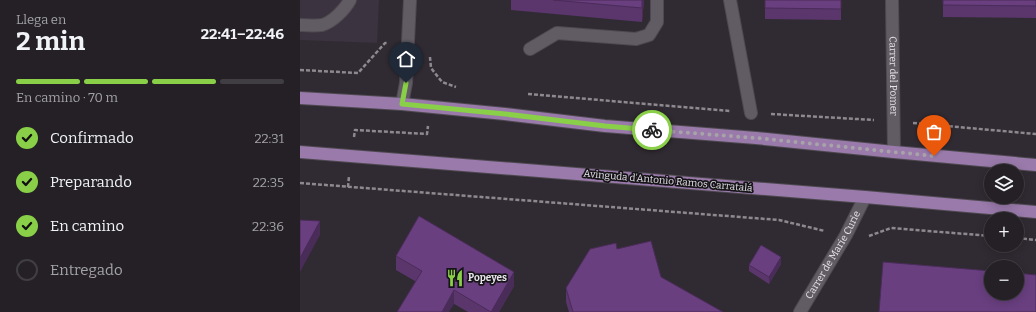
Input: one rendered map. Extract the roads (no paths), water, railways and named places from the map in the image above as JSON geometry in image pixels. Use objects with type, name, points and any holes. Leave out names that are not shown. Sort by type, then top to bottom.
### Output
[{"type":"main road","points":[[300,98],[402,104],[605,126],[756,138],[1036,165]]},
{"type":"main road","name":"Avinguda d'Antonio Ramos Carratalá","points":[[300,152],[1036,212]]},
{"type":"street","points":[[300,25],[323,24],[336,17],[347,6],[350,0]]},
{"type":"street","points":[[402,104],[406,83],[410,0]]},
{"type":"street","points":[[530,50],[557,33],[636,39],[649,35],[657,22],[657,0]]},
{"type":"street","points":[[730,0],[751,113]]},
{"type":"street","name":"Carrer del Pomer","points":[[892,0],[894,152]]},
{"type":"street","name":"Carrer de Marie Curie","points":[[800,312],[846,236],[865,197]]},
{"type":"place","name":"Popeyes","points":[[455,278]]}]
